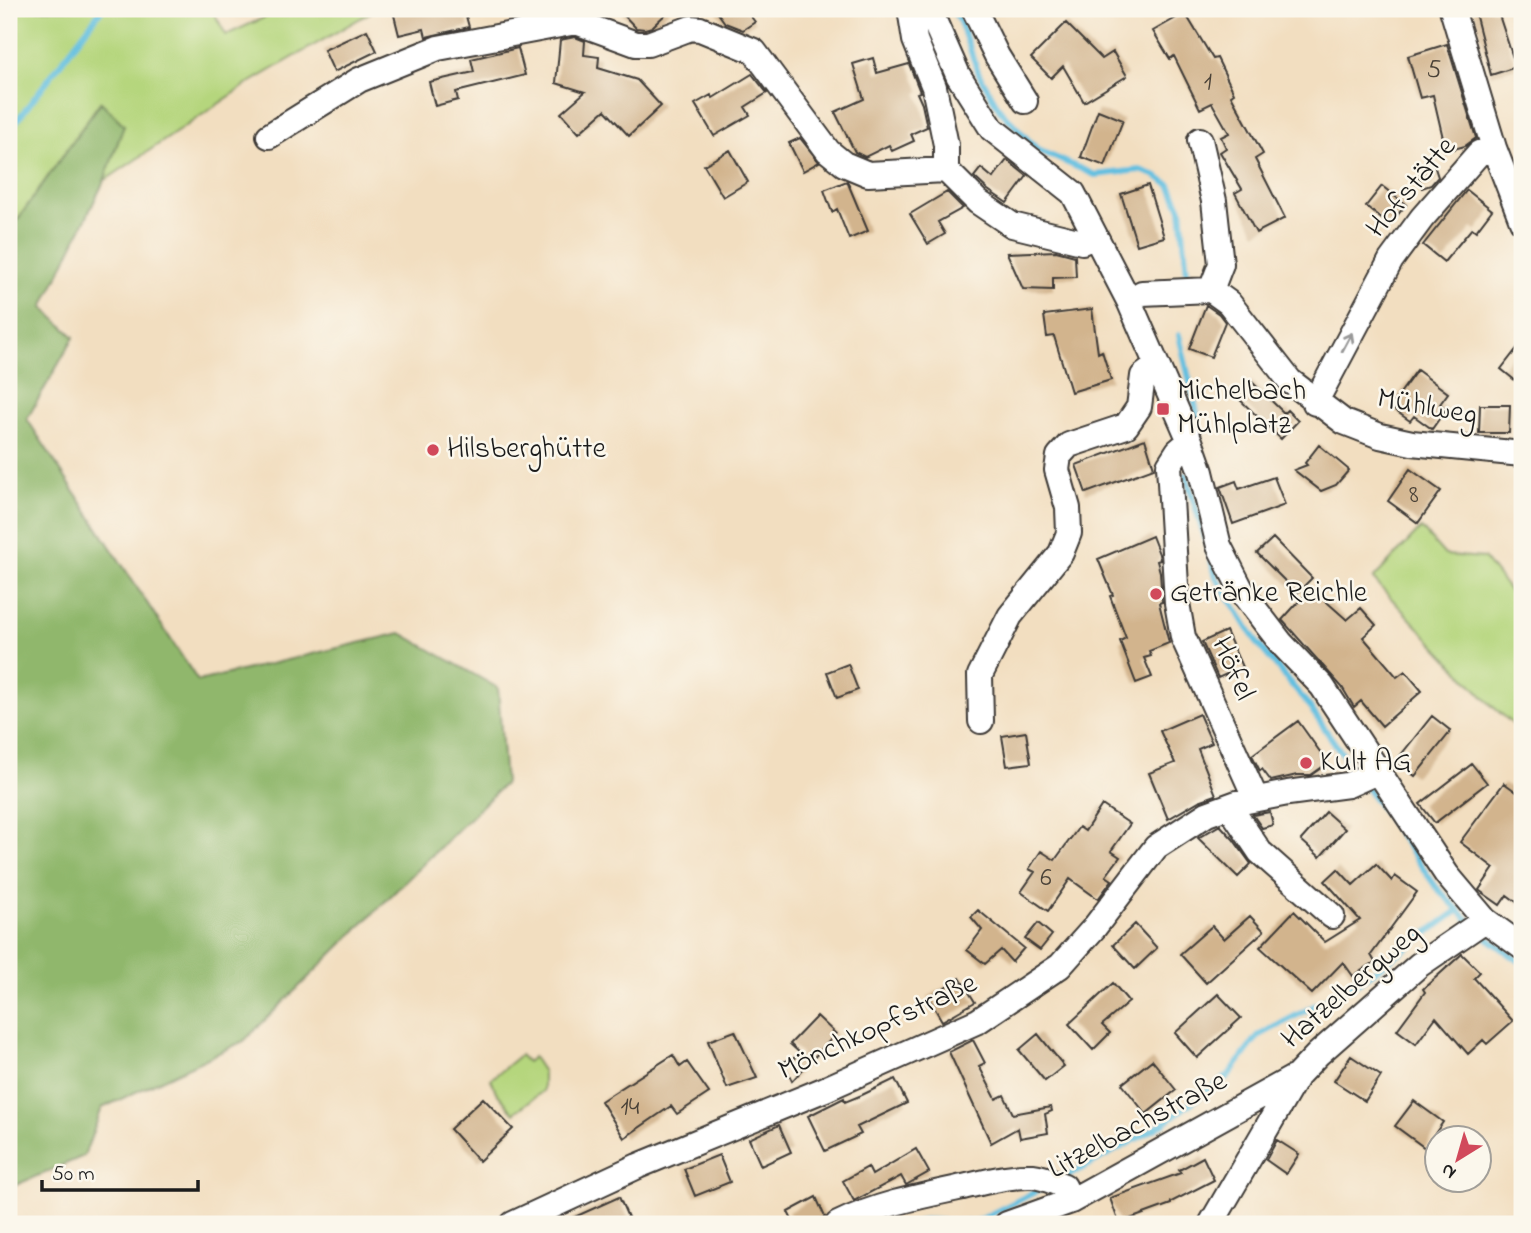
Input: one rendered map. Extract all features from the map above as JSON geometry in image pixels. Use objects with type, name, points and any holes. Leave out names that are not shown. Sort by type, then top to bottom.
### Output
[{"type":"street","points":[[910,9],[915,40],[934,87],[946,145],[946,170],[978,202],[1012,226],[1082,242],[1095,236]]},
{"type":"street","points":[[929,9],[958,75],[992,129],[1073,193],[1129,301],[1190,441],[1201,472],[1219,545],[1244,595],[1280,642],[1322,686],[1364,778],[1447,875],[1478,926],[1522,947]]},
{"type":"street","points":[[974,9],[997,56],[1025,101]]},
{"type":"street","name":"Hofstätte","points":[[1315,403],[1391,260],[1422,218],[1479,153],[1494,148],[1451,9]]},
{"type":"street","points":[[269,136],[359,80],[438,48],[576,22],[636,44],[648,44],[691,28],[700,29],[754,51],[828,151],[844,164],[868,174],[946,170]]},
{"type":"street","points":[[1129,301],[1142,293],[1211,290],[1221,264],[1214,201],[1200,140]]},
{"type":"street","points":[[1494,148],[1522,221]]},
{"type":"street","name":"Mühlweg","points":[[1211,290],[1229,303],[1290,381],[1315,403],[1343,422],[1380,436],[1412,443],[1522,454]]},
{"type":"street","points":[[981,721],[980,675],[1010,616],[1061,553],[1069,533],[1068,508],[1057,470],[1059,456],[1069,445],[1126,426],[1139,407],[1143,376],[1156,366]]},
{"type":"street","name":"Höfel","points":[[1190,441],[1178,451],[1169,465],[1177,603],[1184,637],[1256,799]]},
{"type":"street","name":"Mönchkopfstraße","points":[[513,1224],[638,1166],[823,1090],[978,1021],[1060,966],[1094,928],[1156,847],[1208,814],[1256,799],[1364,778]]},
{"type":"street","points":[[1229,806],[1260,852],[1332,916]]},
{"type":"street","name":"Hatzelbergweg","points":[[1211,1224],[1297,1076],[1318,1054],[1419,965],[1478,926]]},
{"type":"street","name":"Litzelbachstraße","points":[[1007,1224],[1061,1188],[1297,1076]]},
{"type":"street","name":"Litzelbachstraße","points":[[838,1224],[925,1195],[1006,1177],[1034,1176],[1061,1188]]},
{"type":"green space","points":[[9,9],[212,9],[226,35],[283,9],[376,9],[251,82],[104,181],[124,125],[100,102],[9,232]]},
{"type":"green space","points":[[101,102],[124,125],[104,181],[43,307],[74,337],[27,419],[198,681],[401,633],[498,688],[505,783],[244,1041],[102,1108],[84,1156],[9,1188],[9,232]]},
{"type":"green space","points":[[1421,528],[1445,555],[1484,558],[1522,607],[1522,732],[1491,705],[1373,579]]},
{"type":"green space","points":[[520,1055],[527,1062],[533,1057],[543,1072],[543,1091],[514,1113],[496,1092],[491,1079]]},
{"type":"building","points":[[464,9],[469,27],[426,37],[424,29],[399,35],[393,11]]},
{"type":"building","points":[[618,9],[671,9],[652,27],[645,29],[636,28]]},
{"type":"building","points":[[715,9],[745,9],[755,22],[743,30],[725,23]]},
{"type":"building","points":[[1474,9],[1497,9],[1516,67],[1491,75]]},
{"type":"building","points":[[1185,13],[1213,59],[1217,58],[1234,93],[1231,95],[1263,154],[1255,159],[1285,218],[1256,233],[1235,193],[1242,189],[1220,152],[1226,148],[1221,137],[1229,133],[1212,103],[1200,109],[1174,56],[1170,59],[1153,31]]},
{"type":"building","points":[[1066,23],[1102,59],[1113,52],[1127,76],[1084,102],[1063,66],[1051,78],[1031,58]]},
{"type":"building","points":[[367,30],[377,51],[334,72],[324,50]]},
{"type":"building","points":[[575,37],[585,41],[584,55],[599,57],[598,68],[637,80],[661,106],[629,136],[605,110],[579,133],[561,113],[585,92],[556,83],[560,40]]},
{"type":"building","points":[[1447,44],[1476,138],[1465,146],[1446,151],[1433,95],[1420,98],[1408,56]]},
{"type":"building","points":[[518,48],[525,75],[456,92],[458,100],[435,106],[429,82],[474,72],[471,59]]},
{"type":"building","points":[[873,58],[877,73],[909,64],[920,92],[917,93],[927,127],[911,134],[914,141],[892,151],[889,145],[865,157],[855,152],[835,112],[864,99],[853,64]]},
{"type":"building","points":[[752,74],[767,93],[745,107],[750,115],[714,136],[695,104],[711,95],[713,98]]},
{"type":"building","points":[[1098,110],[1123,120],[1105,166],[1081,157]]},
{"type":"building","points":[[800,138],[819,162],[803,171],[789,143]]},
{"type":"building","points":[[730,150],[748,182],[723,197],[704,165]]},
{"type":"building","points":[[1007,160],[1027,176],[1007,203],[974,177],[981,168],[993,178]]},
{"type":"building","points":[[1434,165],[1438,177],[1431,185],[1422,188],[1417,170]]},
{"type":"building","points":[[847,181],[868,231],[849,239],[837,209],[832,212],[824,190]]},
{"type":"building","points":[[1148,185],[1164,237],[1137,245],[1121,194]]},
{"type":"building","points":[[1382,186],[1406,205],[1389,225],[1366,206]]},
{"type":"building","points":[[1467,190],[1492,210],[1476,231],[1472,228],[1444,262],[1423,245]]},
{"type":"building","points":[[947,192],[963,208],[938,222],[945,234],[928,244],[910,214]]},
{"type":"building","points":[[1056,251],[1075,256],[1076,277],[1053,278],[1053,290],[1023,289],[1007,253]]},
{"type":"building","points":[[1206,305],[1225,322],[1211,357],[1189,349]]},
{"type":"building","points":[[1092,309],[1098,353],[1102,351],[1111,380],[1071,392],[1054,336],[1047,337],[1044,315]]},
{"type":"building","points":[[1522,342],[1522,386],[1501,369]]},
{"type":"building","points":[[1417,370],[1448,393],[1440,404],[1446,409],[1432,429],[1414,416],[1410,421],[1390,407]]},
{"type":"building","points":[[1251,381],[1284,413],[1287,410],[1298,421],[1281,439],[1236,396]]},
{"type":"building","points":[[1480,405],[1510,405],[1509,433],[1479,433]]},
{"type":"building","points":[[1145,439],[1154,468],[1086,493],[1076,465]]},
{"type":"building","points":[[1319,445],[1349,470],[1336,485],[1321,491],[1294,470],[1307,465],[1305,463]]},
{"type":"building","points":[[1410,469],[1441,491],[1418,523],[1388,501]]},
{"type":"building","points":[[1274,477],[1285,505],[1233,524],[1220,487],[1236,481],[1239,489]]},
{"type":"building","points":[[1152,536],[1160,560],[1157,561],[1162,602],[1159,603],[1169,643],[1149,651],[1151,656],[1144,658],[1152,677],[1136,683],[1120,641],[1126,638],[1110,596],[1113,595],[1098,559]]},
{"type":"building","points":[[1273,538],[1312,578],[1297,593],[1257,553]]},
{"type":"building","points":[[1311,588],[1347,620],[1361,608],[1376,625],[1363,637],[1397,677],[1405,671],[1422,691],[1382,726],[1361,701],[1354,707],[1342,687],[1282,620]]},
{"type":"building","points":[[1226,631],[1242,667],[1218,678],[1202,642]]},
{"type":"building","points":[[848,664],[858,690],[837,698],[827,672]]},
{"type":"building","points":[[1199,714],[1212,743],[1198,749],[1216,795],[1199,801],[1168,819],[1149,773],[1175,763],[1160,731]]},
{"type":"building","points":[[1432,716],[1451,731],[1415,776],[1396,761]]},
{"type":"building","points":[[1298,721],[1328,763],[1311,775],[1271,781],[1262,769],[1260,771],[1252,755]]},
{"type":"building","points":[[1026,732],[1031,763],[1007,766],[1002,736]]},
{"type":"building","points":[[1472,764],[1487,783],[1435,823],[1420,804]]},
{"type":"building","points":[[1504,783],[1522,796],[1522,906],[1507,895],[1500,905],[1479,890],[1494,868],[1460,842]]},
{"type":"building","points":[[1102,805],[1130,824],[1111,851],[1120,857],[1106,876],[1112,880],[1098,899],[1070,879],[1048,911],[1021,892],[1035,872],[1029,869],[1041,851],[1055,860],[1079,827],[1085,831]]},
{"type":"building","points":[[1270,812],[1273,825],[1262,828],[1253,815]]},
{"type":"building","points":[[1326,812],[1345,829],[1320,857],[1301,840]]},
{"type":"building","points":[[1220,825],[1251,864],[1238,877],[1198,838]]},
{"type":"building","points":[[1376,864],[1392,881],[1395,876],[1417,892],[1371,955],[1375,962],[1353,976],[1343,962],[1312,994],[1260,947],[1294,911],[1325,942],[1360,920],[1325,881],[1338,869],[1353,885]]},
{"type":"building","points":[[978,910],[1024,948],[1012,962],[1001,950],[985,964],[967,950],[982,930],[971,917]]},
{"type":"building","points":[[1250,916],[1264,931],[1206,983],[1180,954],[1212,926],[1224,939]]},
{"type":"building","points":[[1038,923],[1052,935],[1040,950],[1025,939]]},
{"type":"building","points":[[1135,924],[1157,948],[1135,969],[1113,945]]},
{"type":"building","points":[[1462,954],[1480,972],[1474,978],[1513,1021],[1487,1044],[1483,1040],[1468,1054],[1436,1017],[1416,1044],[1397,1030],[1425,992],[1423,989]]},
{"type":"building","points":[[960,978],[975,1002],[942,1021],[928,997]]},
{"type":"building","points":[[1113,983],[1129,1002],[1102,1025],[1110,1033],[1093,1050],[1069,1024]]},
{"type":"building","points":[[1218,994],[1241,1018],[1197,1058],[1175,1033]]},
{"type":"building","points":[[817,1016],[836,1034],[792,1081],[783,1062],[802,1055],[790,1044]]},
{"type":"building","points":[[735,1031],[757,1078],[727,1088],[708,1041]]},
{"type":"building","points":[[1038,1034],[1064,1066],[1045,1081],[1019,1050]]},
{"type":"building","points":[[973,1040],[985,1063],[979,1066],[996,1099],[1004,1095],[1013,1114],[1051,1107],[1052,1111],[1045,1114],[1048,1133],[1020,1138],[1018,1128],[991,1143],[949,1052]]},
{"type":"building","points":[[673,1055],[680,1067],[687,1062],[709,1093],[677,1114],[671,1106],[624,1138],[601,1101]]},
{"type":"building","points":[[1351,1056],[1381,1076],[1365,1101],[1334,1081]]},
{"type":"building","points":[[1152,1060],[1176,1090],[1146,1114],[1122,1084]]},
{"type":"building","points":[[895,1079],[907,1103],[857,1127],[861,1134],[825,1151],[808,1116],[844,1098],[845,1102]]},
{"type":"building","points":[[483,1098],[513,1129],[479,1161],[450,1129]]},
{"type":"building","points":[[1414,1101],[1443,1122],[1422,1124],[1422,1146],[1395,1126]]},
{"type":"building","points":[[779,1125],[791,1152],[761,1166],[749,1139]]},
{"type":"building","points":[[1277,1140],[1299,1154],[1286,1174],[1266,1160]]},
{"type":"building","points":[[916,1149],[929,1172],[906,1185],[901,1176],[854,1201],[843,1181],[868,1167],[872,1175]]},
{"type":"building","points":[[719,1155],[730,1182],[695,1196],[684,1169]]},
{"type":"building","points":[[1203,1157],[1214,1180],[1171,1204],[1119,1223],[1110,1198],[1181,1173],[1179,1170]]},
{"type":"building","points":[[619,1197],[631,1224],[559,1224]]},
{"type":"building","points":[[816,1197],[825,1217],[812,1224],[794,1224],[788,1212]]},
{"type":"waterway","points":[[9,131],[102,9]]},
{"type":"waterway","points":[[952,9],[960,22],[979,74],[1000,110],[1038,150],[1095,175],[1140,170],[1170,185],[1181,209],[1187,273]]},
{"type":"waterway","points":[[1179,335],[1198,417]]},
{"type":"waterway","points":[[1186,475],[1216,577],[1258,644],[1309,706],[1356,774]]},
{"type":"waterway","points":[[1365,785],[1436,887],[1471,923]]},
{"type":"waterway","points":[[1064,1178],[1158,1127],[1228,1076],[1258,1036],[1359,982],[1459,910]]},
{"type":"waterway","points":[[1478,931],[1522,963]]},
{"type":"waterway","points":[[914,1224],[924,1220],[973,1223],[1045,1187]]},
{"type":"place","name":"Michelbach Mühlplatz","points":[[1163,409]]},
{"type":"place","name":"Hilsberghütte","points":[[433,450]]},
{"type":"place","name":"Getränke Reichle","points":[[1156,594]]},
{"type":"place","name":"Kult AG","points":[[1306,763]]}]
